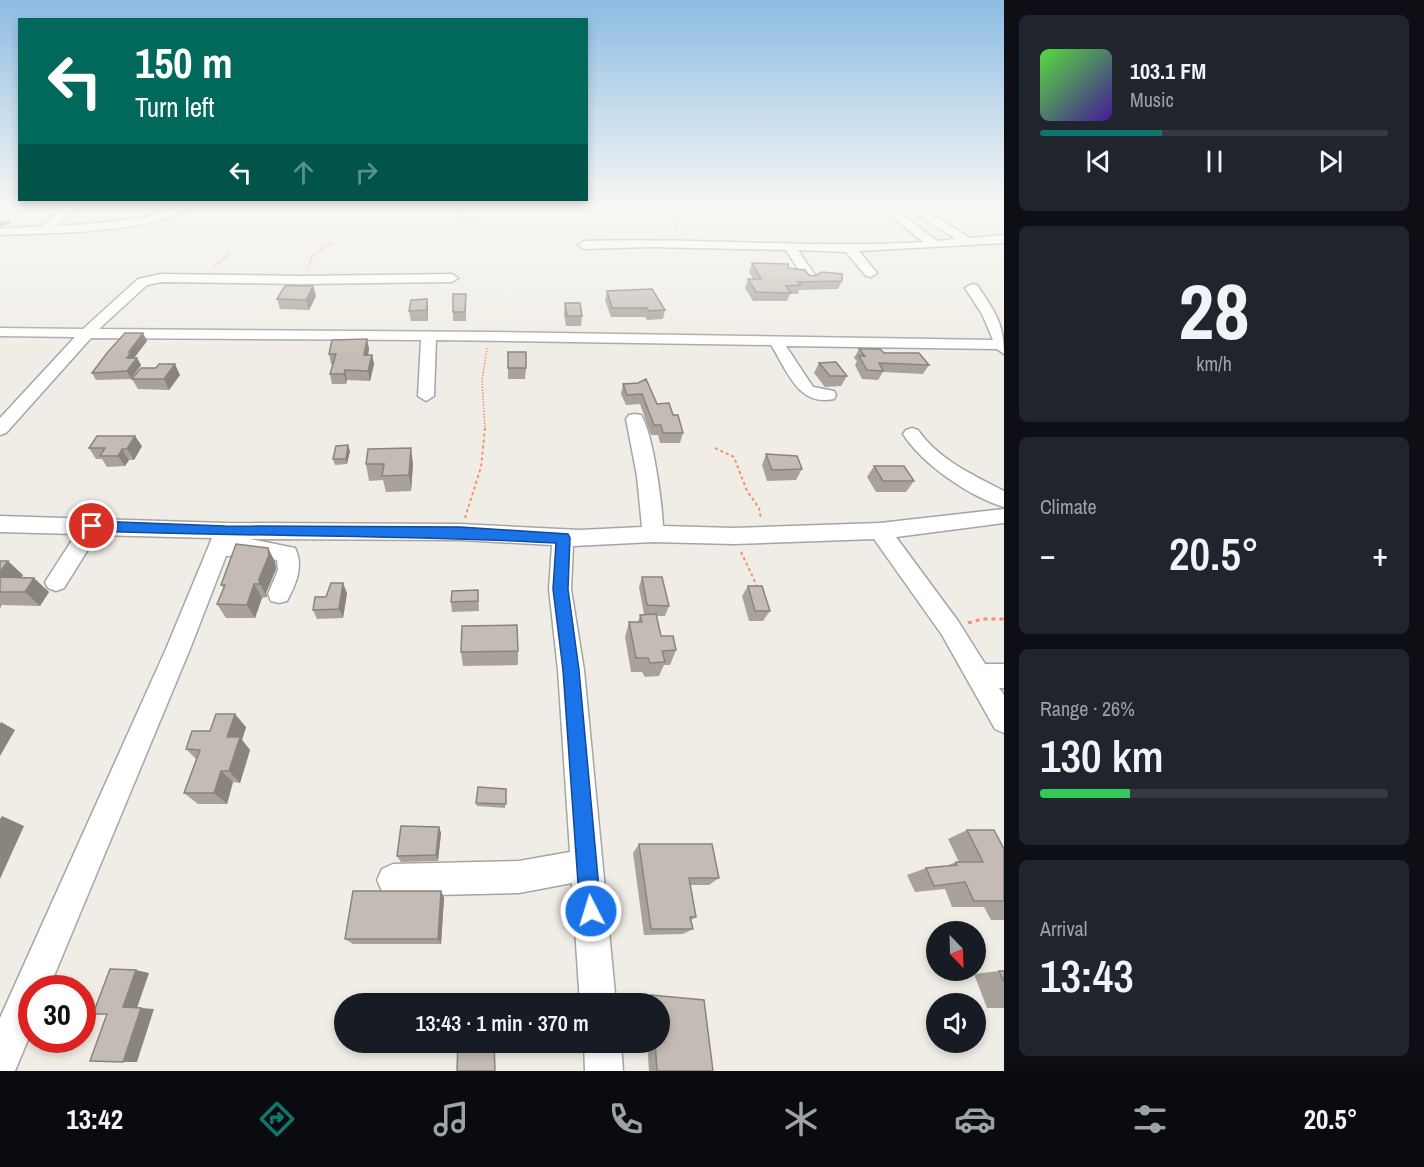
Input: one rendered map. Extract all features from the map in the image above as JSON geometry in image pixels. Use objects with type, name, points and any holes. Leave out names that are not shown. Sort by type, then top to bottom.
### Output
[{"type":"street","points":[[795,256],[811,278]]},
{"type":"street","points":[[856,256],[871,273]]},
{"type":"street","points":[[0,429],[98,321],[143,282],[161,278],[302,280],[452,278]]},
{"type":"street","points":[[0,332],[493,336],[1003,346],[989,314],[972,288]]},
{"type":"street","points":[[426,396],[430,348],[428,336]]},
{"type":"street","points":[[776,341],[807,390],[813,394],[828,395]]},
{"type":"street","points":[[635,419],[648,476],[653,534]]},
{"type":"street","points":[[912,434],[928,454],[1004,500]]},
{"type":"street","points":[[0,524],[92,526],[221,539],[460,532],[563,538],[653,534],[734,536],[766,533],[880,531],[1004,516]]},
{"type":"street","points":[[56,582],[92,526]]},
{"type":"street","points":[[880,531],[951,628],[992,676],[1004,720]]},
{"type":"street","points":[[563,538],[560,589],[571,670],[597,993]]},
{"type":"street","points":[[221,539],[249,547],[286,553],[289,570],[279,594]]},
{"type":"street","points":[[0,1061],[178,649],[221,539]]},
{"type":"street","points":[[393,880],[519,877],[586,865]]},
{"type":"street","points":[[603,1053],[604,1071]]},
{"type":"path","points":[[203,279],[227,256]]},
{"type":"path","points":[[302,280],[310,259],[314,256]]},
{"type":"path","points":[[460,532],[479,477],[485,445],[485,420],[480,379],[483,357],[493,336]]},
{"type":"path","points":[[715,448],[734,457],[747,491],[759,508],[766,533]]},
{"type":"path","points":[[734,536],[760,591]]},
{"type":"path","points":[[951,628],[982,619],[1004,619]]},
{"type":"building","points":[[752,263],[788,264],[788,268],[805,270],[809,275],[814,276],[822,272],[842,274],[842,281],[798,282],[801,285],[786,286],[791,293],[756,292],[748,279],[761,279]]},
{"type":"building","points":[[285,286],[313,286],[306,300],[277,299]]},
{"type":"building","points":[[652,289],[665,310],[612,308],[607,291]]},
{"type":"building","points":[[453,294],[466,294],[465,312],[453,312]]},
{"type":"building","points":[[427,299],[427,310],[409,311],[411,300]]},
{"type":"building","points":[[565,303],[580,303],[582,316],[567,316]]},
{"type":"building","points":[[125,333],[143,333],[129,352],[131,352],[127,358],[137,358],[127,371],[92,373],[107,353]]},
{"type":"building","points":[[367,339],[364,355],[372,355],[368,371],[345,370],[344,374],[330,374],[336,354],[329,354],[332,340]]},
{"type":"building","points":[[859,349],[880,349],[884,353],[919,353],[929,365],[879,363],[883,371],[867,370],[859,356],[865,356]]},
{"type":"building","points":[[508,352],[526,352],[526,368],[508,368]]},
{"type":"building","points":[[836,362],[847,376],[830,376],[819,363]]},
{"type":"building","points":[[159,364],[175,364],[164,379],[132,379],[141,368],[156,368]]},
{"type":"building","points":[[646,379],[657,404],[669,403],[673,415],[678,415],[683,433],[663,433],[661,425],[654,425],[642,394],[627,395],[623,384],[638,383]]},
{"type":"building","points":[[97,436],[135,436],[127,449],[122,449],[118,456],[100,456],[105,448],[89,448]]},
{"type":"building","points":[[348,445],[346,459],[333,459],[336,446]]},
{"type":"building","points":[[411,448],[409,475],[382,476],[384,464],[366,464],[368,449]]},
{"type":"building","points":[[766,454],[797,456],[802,469],[772,470]]},
{"type":"building","points":[[874,466],[904,466],[914,481],[883,481]]},
{"type":"building","points":[[236,544],[268,548],[269,555],[259,579],[260,584],[254,584],[247,605],[217,604],[225,585],[221,585]]},
{"type":"building","points":[[0,561],[8,561],[0,572]]},
{"type":"building","points":[[0,577],[34,578],[25,592],[0,592]]},
{"type":"building","points":[[642,577],[662,577],[669,606],[647,605]]},
{"type":"building","points":[[331,583],[343,583],[339,609],[313,610],[315,597],[326,597]]},
{"type":"building","points":[[748,586],[762,586],[770,611],[755,611]]},
{"type":"building","points":[[478,590],[478,601],[451,602],[452,591]]},
{"type":"building","points":[[656,614],[661,636],[673,636],[676,650],[662,651],[665,662],[650,663],[648,658],[636,658],[629,622],[642,622],[640,615]]},
{"type":"building","points":[[517,625],[518,651],[461,652],[462,626]]},
{"type":"building","points":[[216,714],[235,714],[227,737],[240,737],[229,771],[221,771],[214,793],[184,793],[200,750],[186,749],[192,731],[210,731]]},
{"type":"building","points":[[478,787],[506,789],[506,804],[476,803]]},
{"type":"building","points":[[401,826],[439,827],[436,855],[397,856]]},
{"type":"building","points":[[967,830],[994,830],[1004,849],[1004,901],[974,901],[965,882],[934,886],[926,868],[957,865],[956,862],[983,862]]},
{"type":"building","points":[[639,844],[712,844],[719,878],[689,878],[696,917],[690,917],[693,929],[651,929]]},
{"type":"building","points":[[353,891],[441,891],[438,939],[345,939]]},
{"type":"building","points":[[110,969],[136,970],[123,1007],[141,1008],[123,1062],[90,1061],[93,1053],[96,1053],[96,1044],[107,1014],[96,1014],[96,1006]]},
{"type":"building","points":[[999,971],[1004,971],[1004,982]]},
{"type":"building","points":[[670,997],[704,1000],[713,1071],[657,1071],[656,1053],[670,1053]]},
{"type":"building","points":[[458,1053],[494,1053],[495,1071],[457,1071]]},
{"type":"route","points":[[92,526],[225,531],[460,532],[563,538],[560,589],[571,670],[591,911]]}]
